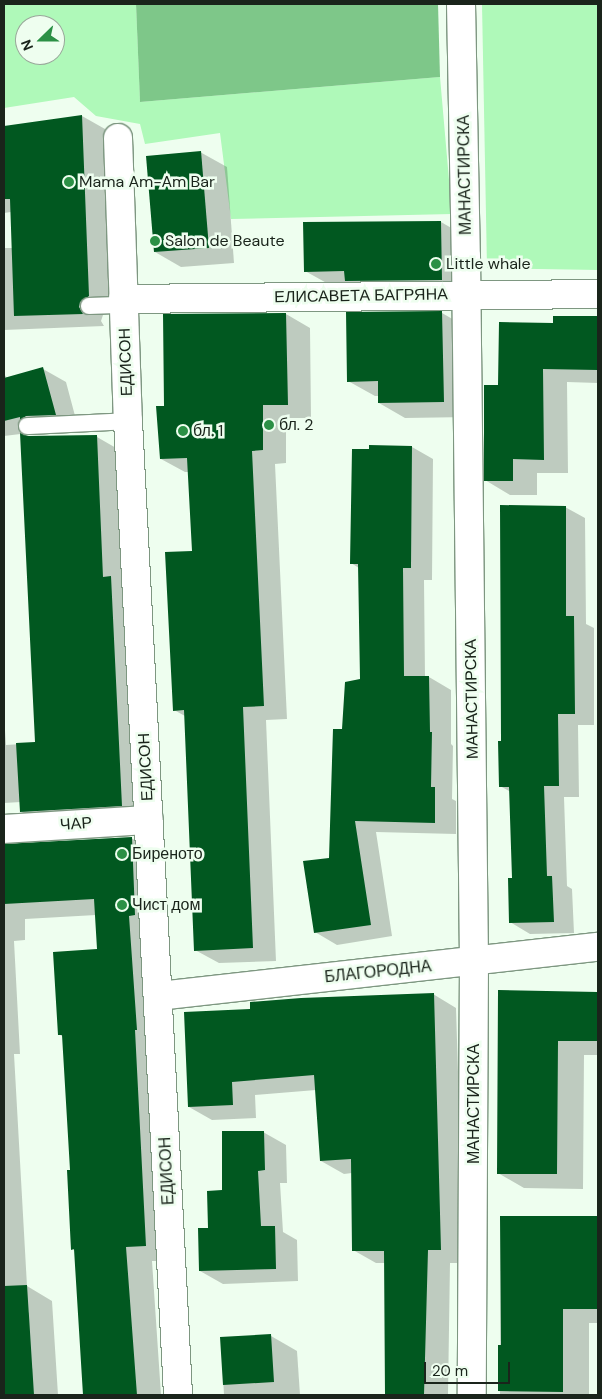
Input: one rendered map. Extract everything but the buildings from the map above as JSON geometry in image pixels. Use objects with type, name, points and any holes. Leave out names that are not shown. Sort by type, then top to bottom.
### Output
[{"type":"street","name":"МАНАСТИРСКА","points":[[461,4],[467,295],[474,961],[472,1395]]},
{"type":"street","name":"ЕДИСОН","points":[[118,138],[128,421],[178,1395]]},
{"type":"street","name":"ЕЛИСАВЕТА БАГРЯНА","points":[[123,302],[598,294]]},
{"type":"street","name":"ЧАР","points":[[4,829],[149,820]]},
{"type":"street","name":"БЛАГОРОДНА","points":[[158,996],[598,947]]},
{"type":"lane","points":[[89,306],[123,302]]},
{"type":"lane","points":[[27,426],[128,421]]},
{"type":"green space","points":[[4,4],[136,4],[140,102],[440,77],[452,214],[231,219],[220,133],[145,144],[140,124],[96,116],[74,97],[4,108]]},
{"type":"green space","points":[[136,4],[438,4],[440,77],[140,102]]},
{"type":"green space","points":[[482,4],[598,4],[598,270],[487,268]]},
{"type":"place","name":"Mama Am-Am Bar","points":[[69,182]]},
{"type":"place","name":"Salon de Beaute","points":[[155,241]]},
{"type":"place","name":"Little whale","points":[[436,264]]},
{"type":"place","name":"бл. 2","points":[[269,425]]},
{"type":"place","name":"бл. 1","points":[[183,431]]},
{"type":"place","name":"Биреното","points":[[122,854]]},
{"type":"place","name":"Чист дом","points":[[122,905]]}]
